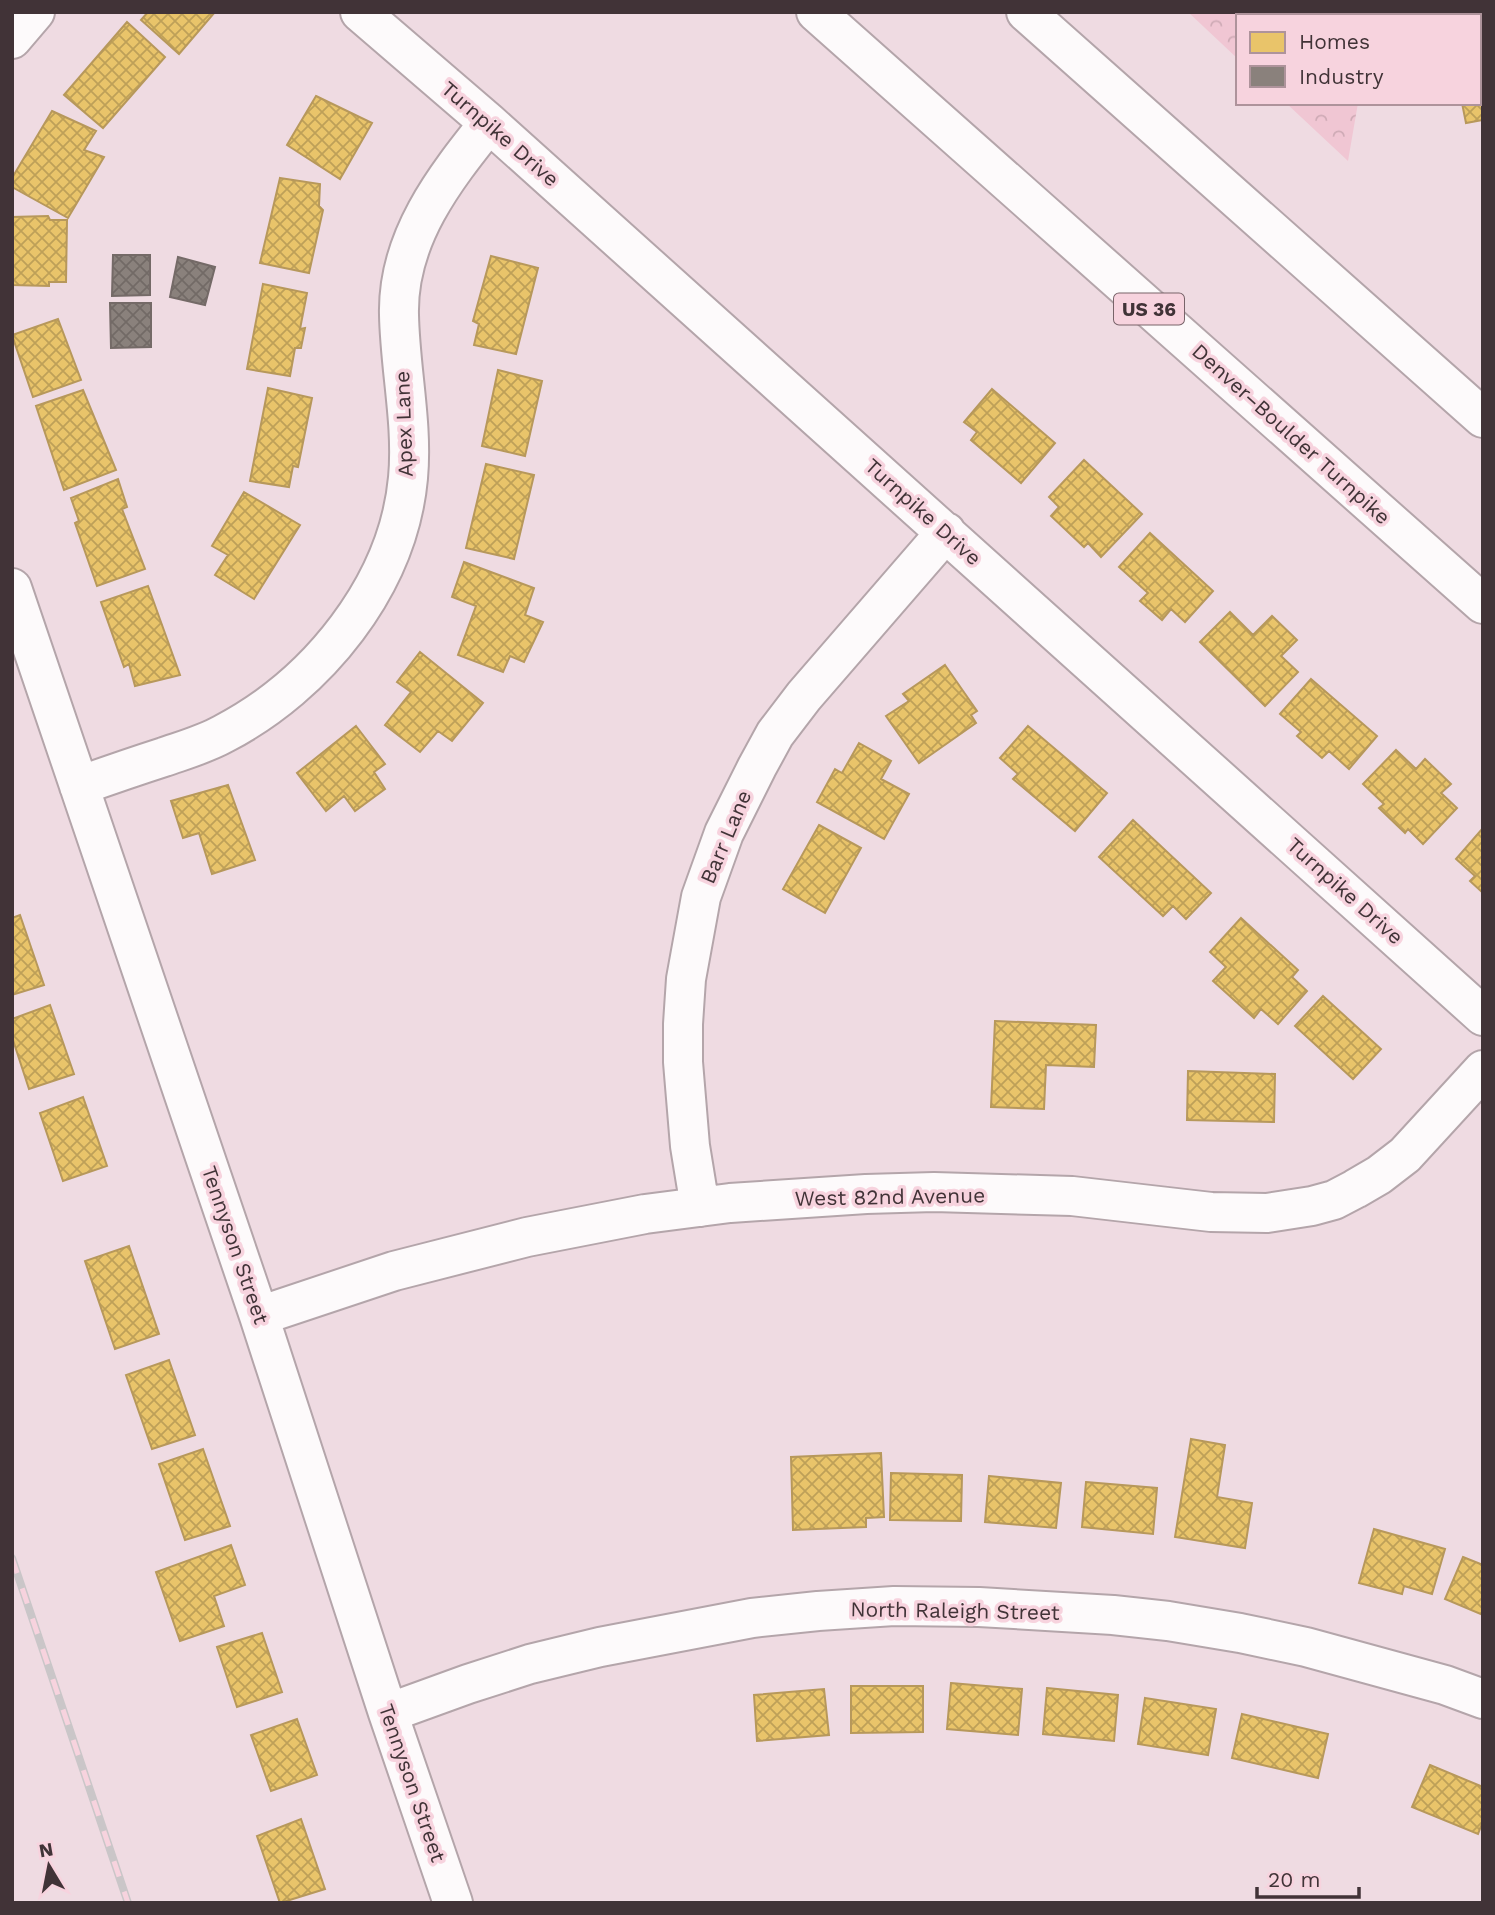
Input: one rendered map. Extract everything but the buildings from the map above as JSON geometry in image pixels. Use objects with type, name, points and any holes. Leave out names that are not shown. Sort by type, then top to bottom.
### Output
[{"type":"main road","points":[[12,38],[35,12]]},
{"type":"main road","name":"Turnpike Drive","points":[[360,12],[489,123],[1483,1016]]},
{"type":"main road","name":"Denver–Boulder Turnpike","points":[[816,12],[1483,604]]},
{"type":"main road","points":[[1026,12],[1483,418]]},
{"type":"main road","name":"Apex Lane","points":[[79,786],[223,734],[265,708],[319,662],[364,603],[394,541],[404,510],[408,445],[398,313],[407,254],[420,222],[450,171],[489,123]]},
{"type":"main road","name":"Barr Lane","points":[[700,1207],[690,1146],[683,1062],[686,979],[701,897],[724,833],[775,734],[804,696],[946,532]]},
{"type":"main road","name":"Tennyson Street","points":[[12,588],[259,1316],[453,1903]]},
{"type":"main road","name":"West 82nd Avenue","points":[[259,1316],[394,1271],[527,1237],[645,1214],[730,1203],[934,1192],[1072,1196],[1211,1212],[1267,1213],[1311,1206],[1355,1189],[1405,1155],[1483,1070]]},
{"type":"main road","name":"North Raleigh Street","points":[[388,1713],[530,1664],[600,1647],[752,1618],[894,1606],[979,1607],[1113,1615],[1216,1629],[1306,1647],[1445,1685],[1483,1699]]},
{"type":"green space","points":[[1188,12],[1375,12],[1236,14],[1236,57]]},
{"type":"green space","points":[[1288,105],[1358,105],[1348,161]]},
{"type":"railway","points":[[12,1558],[128,1903]]}]
